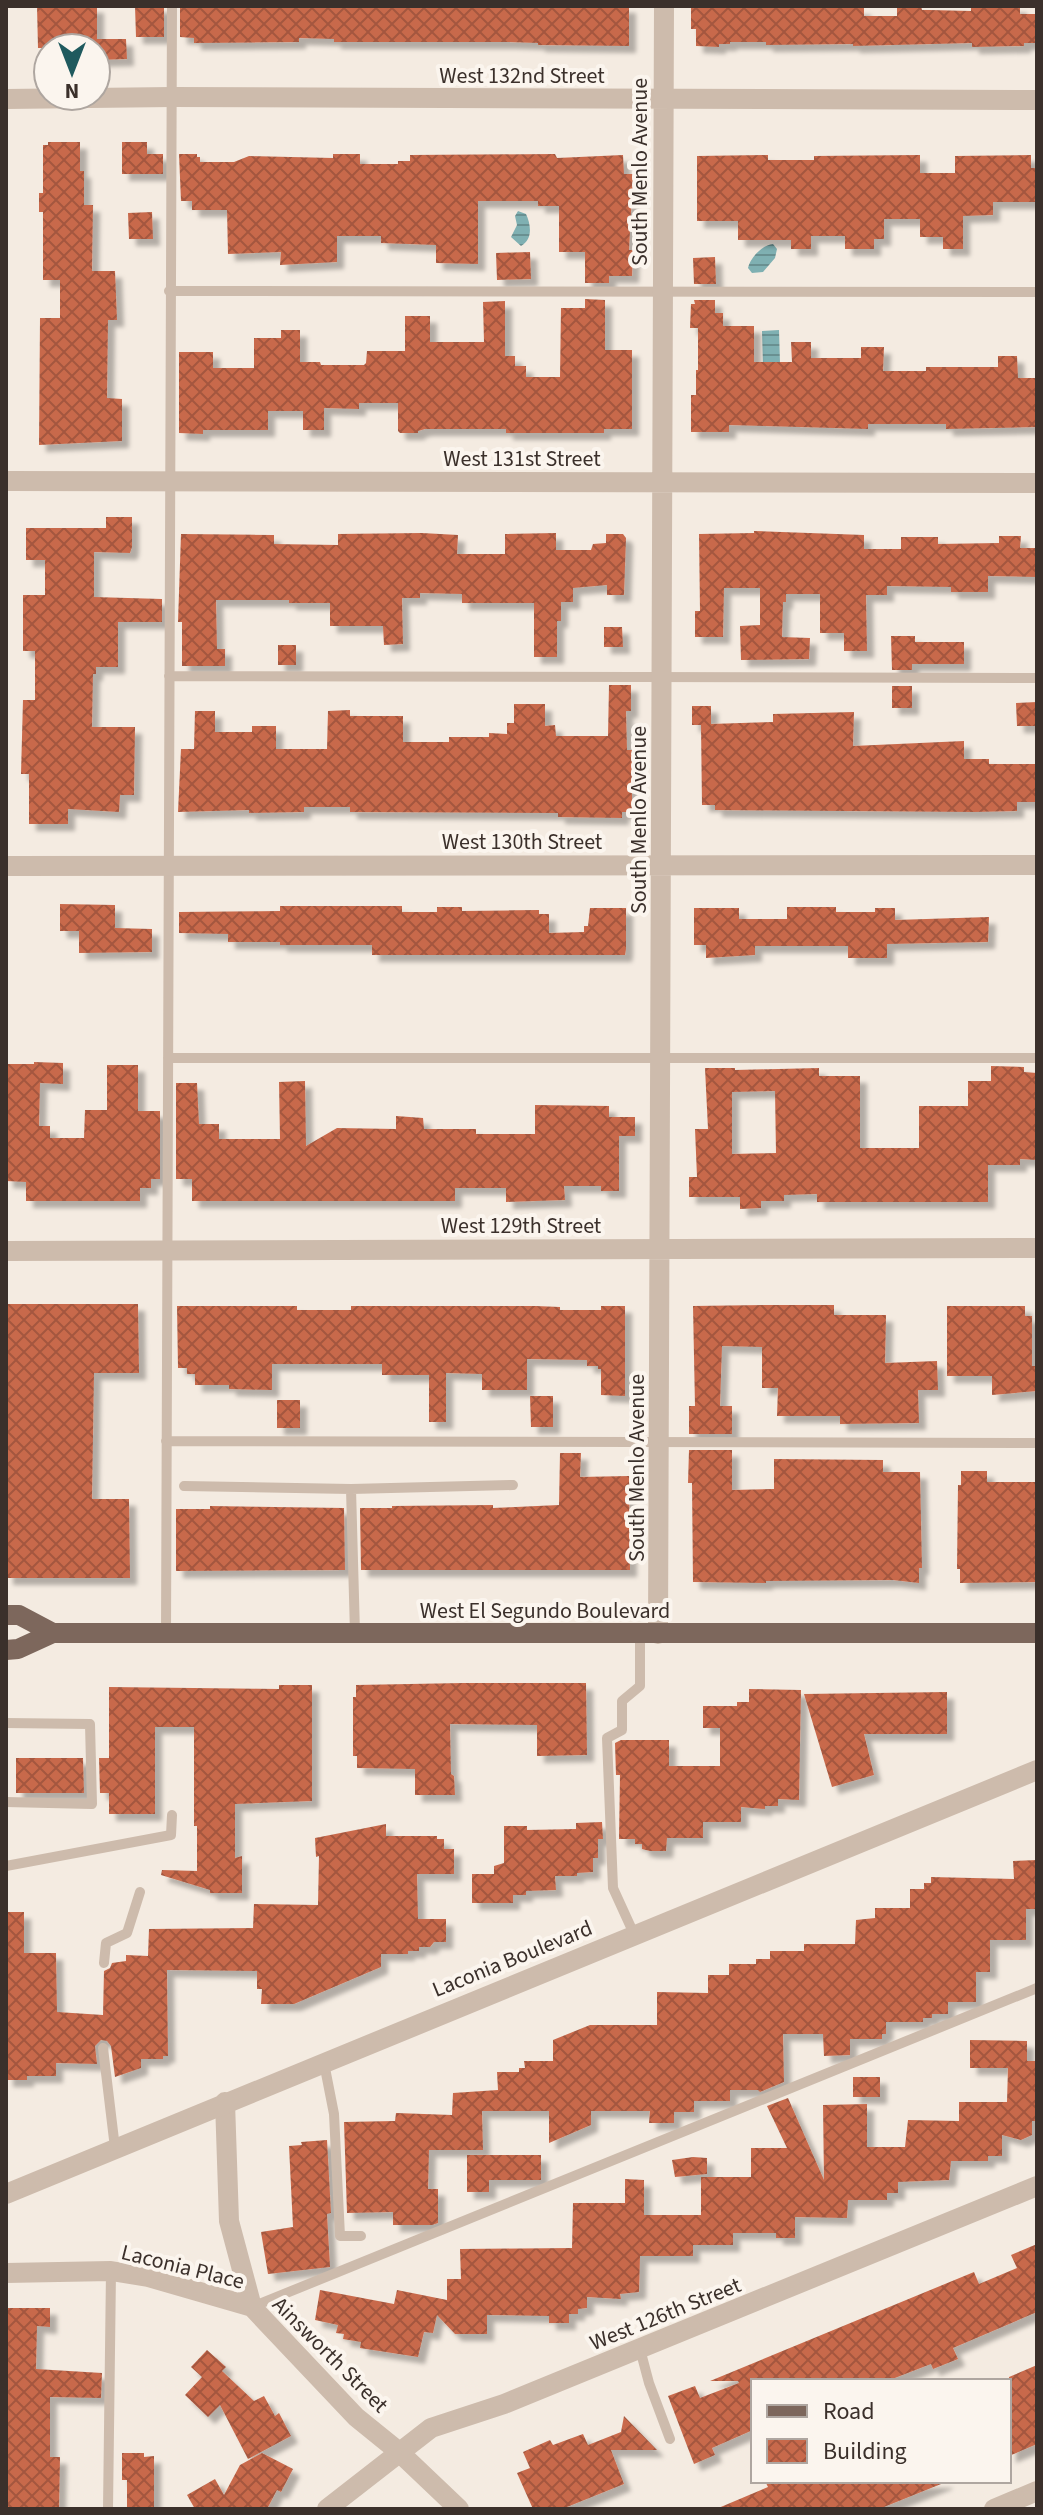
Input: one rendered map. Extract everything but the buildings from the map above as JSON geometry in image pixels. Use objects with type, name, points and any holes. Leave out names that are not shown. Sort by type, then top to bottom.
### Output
[{"type":"main road","name":"West El Segundo Boulevard","points":[[6,1615],[19,1615],[53,1633]]},
{"type":"main road","name":"West El Segundo Boulevard","points":[[6,1650],[18,1649],[53,1633],[1037,1633]]},
{"type":"street","name":"South Menlo Avenue","points":[[649,1634],[660,1443],[664,6]]},
{"type":"street","name":"West 132nd Street","points":[[6,99],[1037,100]]},
{"type":"street","name":"West 131st Street","points":[[6,481],[1037,483]]},
{"type":"street","name":"West 130th Street","points":[[6,866],[1037,865]]},
{"type":"street","name":"West 129th Street","points":[[6,1251],[1037,1248]]},
{"type":"street","name":"Laconia Boulevard","points":[[6,2194],[323,2061],[1037,1770]]},
{"type":"street","name":"Ainsworth Street","points":[[225,2102],[229,2221],[252,2307],[356,2417],[398,2451],[459,2509]]},
{"type":"street","name":"West 126th Street","points":[[327,2509],[431,2428],[504,2404],[1037,2186]]},
{"type":"street","name":"Laconia Place","points":[[6,2273],[111,2271],[148,2277],[252,2307]]},
{"type":"street","points":[[994,2509],[1037,2491]]},
{"type":"lane","points":[[166,1634],[172,6]]},
{"type":"lane","points":[[169,291],[1037,292]]},
{"type":"lane","points":[[169,676],[1037,678]]},
{"type":"lane","points":[[168,1058],[1037,1058]]},
{"type":"lane","points":[[166,1441],[1037,1443]]},
{"type":"lane","points":[[184,1486],[351,1489],[513,1485]]},
{"type":"lane","points":[[351,1489],[355,1633]]},
{"type":"lane","points":[[634,1934],[613,1888],[607,1738],[622,1730],[622,1701],[640,1686],[649,1634]]},
{"type":"lane","points":[[6,1723],[90,1724],[92,1804],[6,1802]]},
{"type":"lane","points":[[6,1866],[171,1835],[172,1815]]},
{"type":"lane","points":[[104,1963],[106,1943],[127,1933],[140,1892]]},
{"type":"lane","points":[[252,2307],[1037,1988]]},
{"type":"lane","points":[[103,2048],[115,2148]]},
{"type":"lane","points":[[323,2061],[334,2114],[340,2236],[361,2236]]},
{"type":"lane","points":[[108,2509],[111,2271]]},
{"type":"lane","points":[[640,2349],[670,2439]]},
{"type":"water","points":[[518,211],[526,214],[530,227],[528,240],[521,246],[511,237],[517,225],[515,216]]},
{"type":"water","points":[[773,244],[777,249],[775,258],[763,272],[752,273],[748,268],[754,256]]},
{"type":"water","points":[[779,330],[780,363],[763,367],[762,331]]}]
